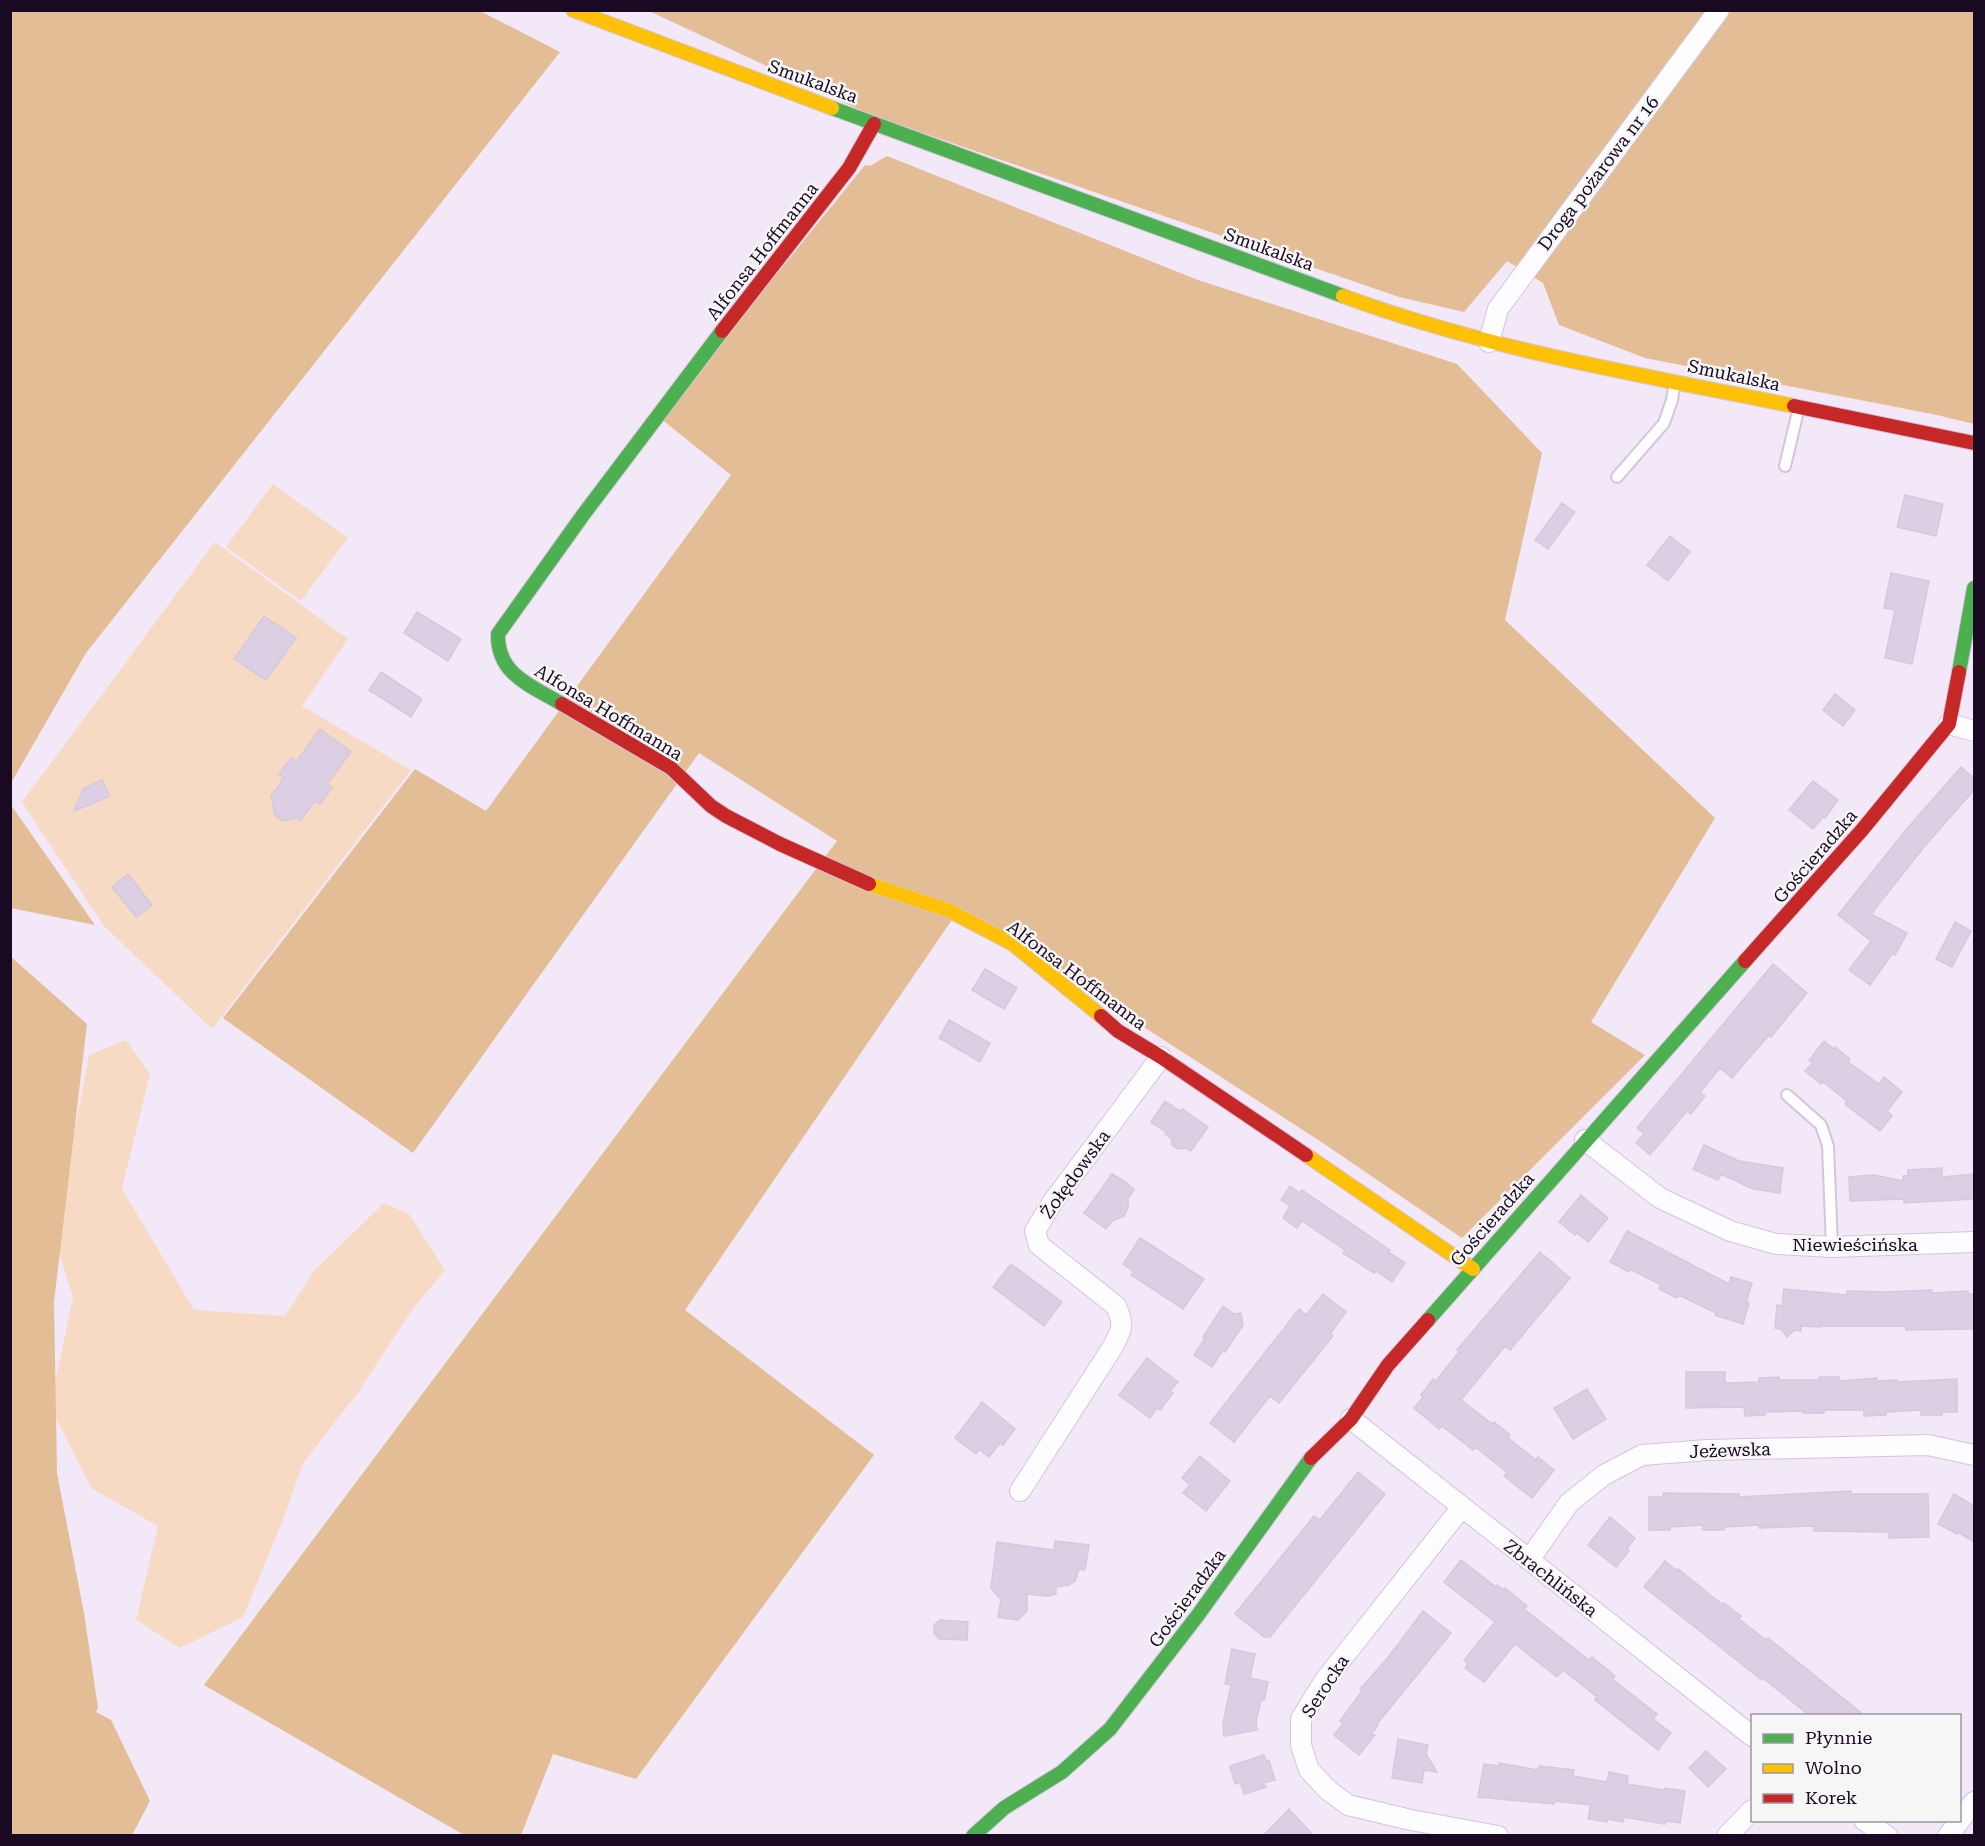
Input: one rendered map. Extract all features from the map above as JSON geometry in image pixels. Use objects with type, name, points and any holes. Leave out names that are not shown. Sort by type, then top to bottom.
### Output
[{"type":"street","name":"Smukalska","points":[[573,10],[874,124],[1391,314],[1489,342],[1974,443]]},
{"type":"street","name":"Droga pożarowa nr 16","points":[[1489,342],[1498,309],[1719,10]]},
{"type":"street","name":"Alfonsa Hoffmanna","points":[[874,124],[849,168],[658,414],[555,551],[498,634],[497,648],[504,666],[524,682],[671,768],[711,806],[726,816],[860,881],[948,910],[1013,944],[1075,993],[1118,1032],[1161,1057],[1473,1269]]},
{"type":"street","name":"Gościeradzka","points":[[972,1836],[1004,1808],[1062,1772],[1110,1729],[1198,1615],[1314,1455],[1351,1419],[1388,1365],[1862,830],[1949,724],[1974,588]]},
{"type":"street","points":[[1949,724],[1974,731]]},
{"type":"street","name":"Żołędowska","points":[[1020,1491],[1112,1348],[1121,1331],[1122,1320],[1116,1306],[1039,1245],[1035,1231],[1052,1203],[1161,1057]]},
{"type":"street","name":"Niewieścińska","points":[[1585,1140],[1660,1198],[1730,1231],[1776,1244],[1832,1247],[1974,1242]]},
{"type":"street","name":"Zbrachlińska","points":[[1351,1419],[1751,1736]]},
{"type":"street","name":"Jeżewska","points":[[1528,1560],[1569,1503],[1604,1475],[1642,1455],[1707,1450],[1928,1445],[1974,1455]]},
{"type":"street","name":"Serocka","points":[[1462,1507],[1325,1680],[1302,1719],[1301,1745],[1308,1770],[1328,1790],[1348,1805],[1411,1820],[1498,1836]]},
{"type":"street","points":[[1961,1819],[1974,1802]]},
{"type":"street","points":[[1727,1836],[1751,1811]]},
{"type":"street","points":[[1866,1822],[1887,1836]]},
{"type":"street","points":[[1948,1836],[1959,1822]]},
{"type":"lane","points":[[1617,477],[1664,423],[1672,400],[1675,381]]},
{"type":"lane","points":[[1785,466],[1799,407]]},
{"type":"lane","points":[[1787,1095],[1821,1125],[1828,1146],[1832,1247]]},
{"type":"shaded area","points":[[11,10],[480,11],[560,52],[86,653],[11,783]]},
{"type":"shaded area","points":[[649,11],[1974,11],[1974,424],[1645,358],[1559,325],[1543,283],[1507,261],[1464,312],[1399,297],[871,115]]},
{"type":"shaded area","points":[[887,156],[1198,280],[1457,364],[1542,453],[1505,620],[1715,818],[1591,1022],[1645,1055],[1462,1238],[1323,1143],[960,908],[685,1310],[874,1455],[636,1779],[553,1754],[521,1835],[464,1835],[204,1685],[837,841],[699,753],[413,1153],[223,1018],[415,769],[486,811],[731,475],[660,418],[865,165],[870,166]]},
{"type":"shaded area","points":[[273,484],[348,538],[301,601],[226,547]]},
{"type":"shaded area","points":[[215,542],[348,639],[302,706],[411,770],[212,1029],[104,926],[22,802]]},
{"type":"shaded area","points":[[11,805],[95,925],[11,908]]},
{"type":"shaded area","points":[[10,956],[87,1024],[54,1302],[57,1473],[84,1613],[98,1708],[96,1712],[111,1720],[150,1801],[132,1835],[12,1836],[11,1831]]},
{"type":"shaded area","points":[[126,1040],[150,1074],[122,1189],[194,1310],[285,1316],[314,1271],[384,1203],[409,1214],[445,1270],[414,1307],[357,1394],[303,1463],[283,1520],[243,1617],[180,1648],[136,1620],[158,1526],[91,1488],[50,1406],[73,1298],[44,1201],[76,1123],[89,1055]]},
{"type":"building","points":[[1905,495],[1943,504],[1936,536],[1897,527]]},
{"type":"building","points":[[1562,503],[1575,512],[1548,549],[1535,540]]},
{"type":"building","points":[[1670,536],[1690,552],[1668,581],[1647,565]]},
{"type":"building","points":[[1891,573],[1929,581],[1912,664],[1885,658],[1895,610],[1884,608]]},
{"type":"building","points":[[417,612],[461,639],[448,661],[404,633]]},
{"type":"building","points":[[264,616],[296,638],[266,680],[234,659]]},
{"type":"building","points":[[381,672],[422,699],[411,717],[369,690]]},
{"type":"building","points":[[1835,694],[1855,710],[1843,726],[1823,710]]},
{"type":"building","points":[[320,729],[351,752],[327,784],[332,788],[320,804],[315,801],[300,821],[297,818],[283,821],[275,815],[271,796],[284,778],[279,774],[291,758],[296,762]]},
{"type":"building","points":[[1961,767],[1974,778],[1974,790],[1924,847],[1871,914],[1907,933],[1895,955],[1892,954],[1870,985],[1849,970],[1871,941],[1838,915],[1905,831]]},
{"type":"building","points":[[102,780],[110,796],[74,811],[83,789]]},
{"type":"building","points":[[1813,781],[1838,800],[1825,818],[1823,817],[1813,829],[1789,810]]},
{"type":"building","points":[[128,874],[152,905],[136,917],[112,887]]},
{"type":"building","points":[[1955,922],[1971,931],[1952,967],[1936,959]]},
{"type":"building","points":[[1773,964],[1807,993],[1771,1037],[1769,1035],[1732,1078],[1720,1068],[1700,1092],[1705,1096],[1691,1114],[1687,1111],[1650,1155],[1636,1143],[1644,1134],[1637,1128]]},
{"type":"building","points":[[985,969],[1017,988],[1004,1009],[972,990]]},
{"type":"building","points":[[949,1020],[990,1043],[980,1062],[939,1038]]},
{"type":"building","points":[[1824,1041],[1834,1049],[1835,1047],[1850,1059],[1848,1062],[1879,1084],[1884,1077],[1902,1092],[1887,1111],[1892,1116],[1880,1131],[1845,1104],[1847,1101],[1805,1071],[1813,1063],[1809,1060]]},
{"type":"building","points":[[1165,1101],[1180,1111],[1182,1109],[1208,1127],[1191,1151],[1186,1148],[1178,1149],[1172,1145],[1171,1138],[1165,1134],[1166,1132],[1151,1122]]},
{"type":"building","points":[[1704,1145],[1739,1161],[1783,1168],[1780,1193],[1753,1189],[1721,1174],[1718,1180],[1693,1169]]},
{"type":"building","points":[[1942,1168],[1942,1177],[1974,1174],[1974,1199],[1904,1203],[1904,1199],[1850,1201],[1849,1177],[1874,1175],[1903,1181],[1903,1176],[1908,1176],[1908,1170]]},
{"type":"building","points":[[1112,1174],[1134,1190],[1128,1198],[1128,1208],[1124,1216],[1112,1221],[1106,1229],[1084,1213]]},
{"type":"building","points":[[1290,1186],[1300,1193],[1302,1190],[1390,1250],[1388,1252],[1405,1263],[1392,1282],[1343,1253],[1345,1250],[1302,1221],[1297,1228],[1283,1218],[1290,1206],[1281,1200]]},
{"type":"building","points":[[1581,1195],[1608,1218],[1588,1242],[1559,1222]]},
{"type":"building","points":[[1627,1231],[1729,1284],[1731,1277],[1752,1283],[1743,1324],[1715,1315],[1716,1313],[1679,1295],[1677,1298],[1659,1289],[1661,1285],[1630,1269],[1629,1272],[1610,1262]]},
{"type":"building","points":[[1140,1238],[1204,1279],[1183,1309],[1131,1275],[1134,1272],[1123,1264]]},
{"type":"building","points":[[1540,1252],[1570,1278],[1510,1350],[1505,1346],[1461,1400],[1492,1424],[1494,1422],[1510,1435],[1508,1438],[1536,1460],[1538,1457],[1554,1470],[1532,1498],[1504,1476],[1507,1472],[1475,1447],[1473,1450],[1442,1426],[1439,1429],[1414,1408],[1433,1379],[1436,1381],[1459,1352],[1457,1350]]},
{"type":"building","points":[[1011,1264],[1062,1302],[1044,1326],[993,1287]]},
{"type":"building","points":[[1784,1289],[1847,1295],[1847,1291],[1932,1290],[1932,1293],[1968,1291],[1968,1294],[1974,1294],[1974,1329],[1906,1330],[1906,1326],[1801,1326],[1801,1331],[1795,1330],[1787,1337],[1781,1329],[1775,1328],[1777,1305],[1782,1306]]},
{"type":"building","points":[[1323,1294],[1346,1312],[1330,1334],[1333,1336],[1279,1403],[1270,1396],[1234,1442],[1210,1423],[1299,1309],[1306,1315]]},
{"type":"building","points":[[1223,1306],[1234,1314],[1241,1313],[1243,1325],[1212,1367],[1194,1355]]},
{"type":"building","points":[[1147,1358],[1178,1382],[1170,1391],[1173,1393],[1160,1410],[1157,1408],[1150,1418],[1119,1395]]},
{"type":"building","points":[[1686,1372],[1725,1372],[1725,1383],[1759,1382],[1759,1378],[1779,1377],[1779,1380],[1819,1380],[1819,1377],[1839,1377],[1839,1381],[1877,1378],[1877,1381],[1897,1380],[1897,1382],[1957,1379],[1957,1412],[1921,1415],[1921,1410],[1864,1416],[1864,1410],[1824,1410],[1824,1413],[1765,1412],[1765,1415],[1745,1416],[1744,1407],[1686,1408]]},
{"type":"building","points":[[1587,1389],[1606,1419],[1573,1439],[1554,1408]]},
{"type":"building","points":[[982,1402],[1015,1429],[1003,1445],[1000,1443],[989,1457],[979,1449],[976,1454],[955,1438]]},
{"type":"building","points":[[1200,1456],[1230,1481],[1206,1511],[1183,1493],[1190,1485],[1182,1478]]},
{"type":"building","points":[[1358,1472],[1385,1494],[1270,1637],[1264,1637],[1235,1614],[1314,1516],[1320,1520]]},
{"type":"building","points":[[1851,1491],[1851,1494],[1928,1494],[1929,1537],[1889,1538],[1889,1532],[1814,1531],[1814,1526],[1759,1528],[1759,1525],[1724,1527],[1724,1530],[1703,1530],[1703,1525],[1670,1527],[1670,1530],[1649,1530],[1649,1497],[1663,1497],[1663,1493],[1739,1494],[1739,1497]]},
{"type":"building","points":[[1954,1494],[1974,1506],[1974,1542],[1938,1524]]},
{"type":"building","points":[[1610,1517],[1635,1538],[1627,1549],[1629,1551],[1616,1567],[1588,1545]]},
{"type":"building","points":[[1055,1541],[1089,1545],[1085,1570],[1079,1569],[1075,1581],[1069,1585],[1056,1587],[1056,1594],[1048,1596],[1027,1594],[1027,1611],[1018,1620],[998,1617],[1001,1600],[991,1588],[997,1542],[1054,1550]]},
{"type":"building","points":[[1461,1560],[1496,1587],[1497,1585],[1504,1590],[1505,1588],[1527,1606],[1524,1609],[1589,1660],[1592,1657],[1615,1676],[1612,1679],[1657,1714],[1653,1719],[1671,1733],[1658,1750],[1595,1700],[1597,1697],[1563,1670],[1557,1677],[1515,1644],[1484,1682],[1465,1668],[1468,1664],[1464,1660],[1495,1622],[1444,1582]]},
{"type":"building","points":[[1665,1561],[1741,1616],[1739,1619],[1766,1640],[1768,1638],[1863,1714],[1808,1714],[1644,1587]]},
{"type":"building","points":[[1423,1611],[1451,1633],[1377,1724],[1371,1735],[1375,1735],[1359,1755],[1334,1735],[1343,1723],[1340,1721],[1362,1691],[1360,1689],[1386,1660]]},
{"type":"building","points":[[940,1620],[968,1622],[967,1640],[939,1639],[934,1633],[934,1625]]},
{"type":"building","points":[[1232,1649],[1255,1654],[1250,1678],[1268,1682],[1264,1700],[1261,1700],[1256,1722],[1257,1730],[1224,1736],[1223,1723],[1231,1685],[1225,1684]]},
{"type":"building","points":[[1398,1739],[1428,1745],[1426,1754],[1437,1772],[1424,1770],[1422,1783],[1392,1778]]},
{"type":"building","points":[[1706,1751],[1726,1769],[1708,1787],[1689,1768]]},
{"type":"building","points":[[1264,1755],[1266,1761],[1269,1760],[1275,1780],[1263,1783],[1266,1787],[1244,1794],[1240,1782],[1235,1784],[1230,1766]]},
{"type":"building","points":[[1499,1763],[1538,1770],[1539,1766],[1574,1770],[1573,1776],[1607,1782],[1609,1772],[1628,1776],[1627,1784],[1685,1791],[1680,1823],[1665,1821],[1665,1824],[1624,1817],[1623,1822],[1608,1819],[1607,1822],[1588,1819],[1591,1805],[1478,1797],[1484,1764],[1499,1766]]},
{"type":"building","points":[[1289,1809],[1314,1836],[1263,1836]]},
{"type":"traffic: fast","points":[[832,108],[1343,296]]},
{"type":"traffic: fast","points":[[562,704],[518,678],[503,660],[498,634],[583,515],[722,331]]},
{"type":"traffic: fast","points":[[1959,672],[1974,588]]},
{"type":"traffic: fast","points":[[1428,1320],[1745,961]]},
{"type":"traffic: fast","points":[[973,1836],[1004,1808],[1062,1772],[1110,1729],[1198,1615],[1311,1458]]},
{"type":"traffic: slow","points":[[573,10],[832,108]]},
{"type":"traffic: slow","points":[[1343,296],[1454,332],[1567,360],[1794,406]]},
{"type":"traffic: slow","points":[[869,884],[948,910],[1013,944],[1101,1016]]},
{"type":"traffic: slow","points":[[1306,1155],[1473,1269]]},
{"type":"traffic: jam","points":[[722,331],[849,168],[874,124]]},
{"type":"traffic: jam","points":[[1794,406],[1974,443]]},
{"type":"traffic: jam","points":[[1745,961],[1862,830],[1949,724],[1959,672]]},
{"type":"traffic: jam","points":[[562,704],[671,768],[711,806],[726,816],[780,844],[869,884]]},
{"type":"traffic: jam","points":[[1101,1016],[1118,1031],[1161,1057],[1306,1155]]},
{"type":"traffic: jam","points":[[1311,1458],[1351,1419],[1388,1365],[1428,1320]]}]
